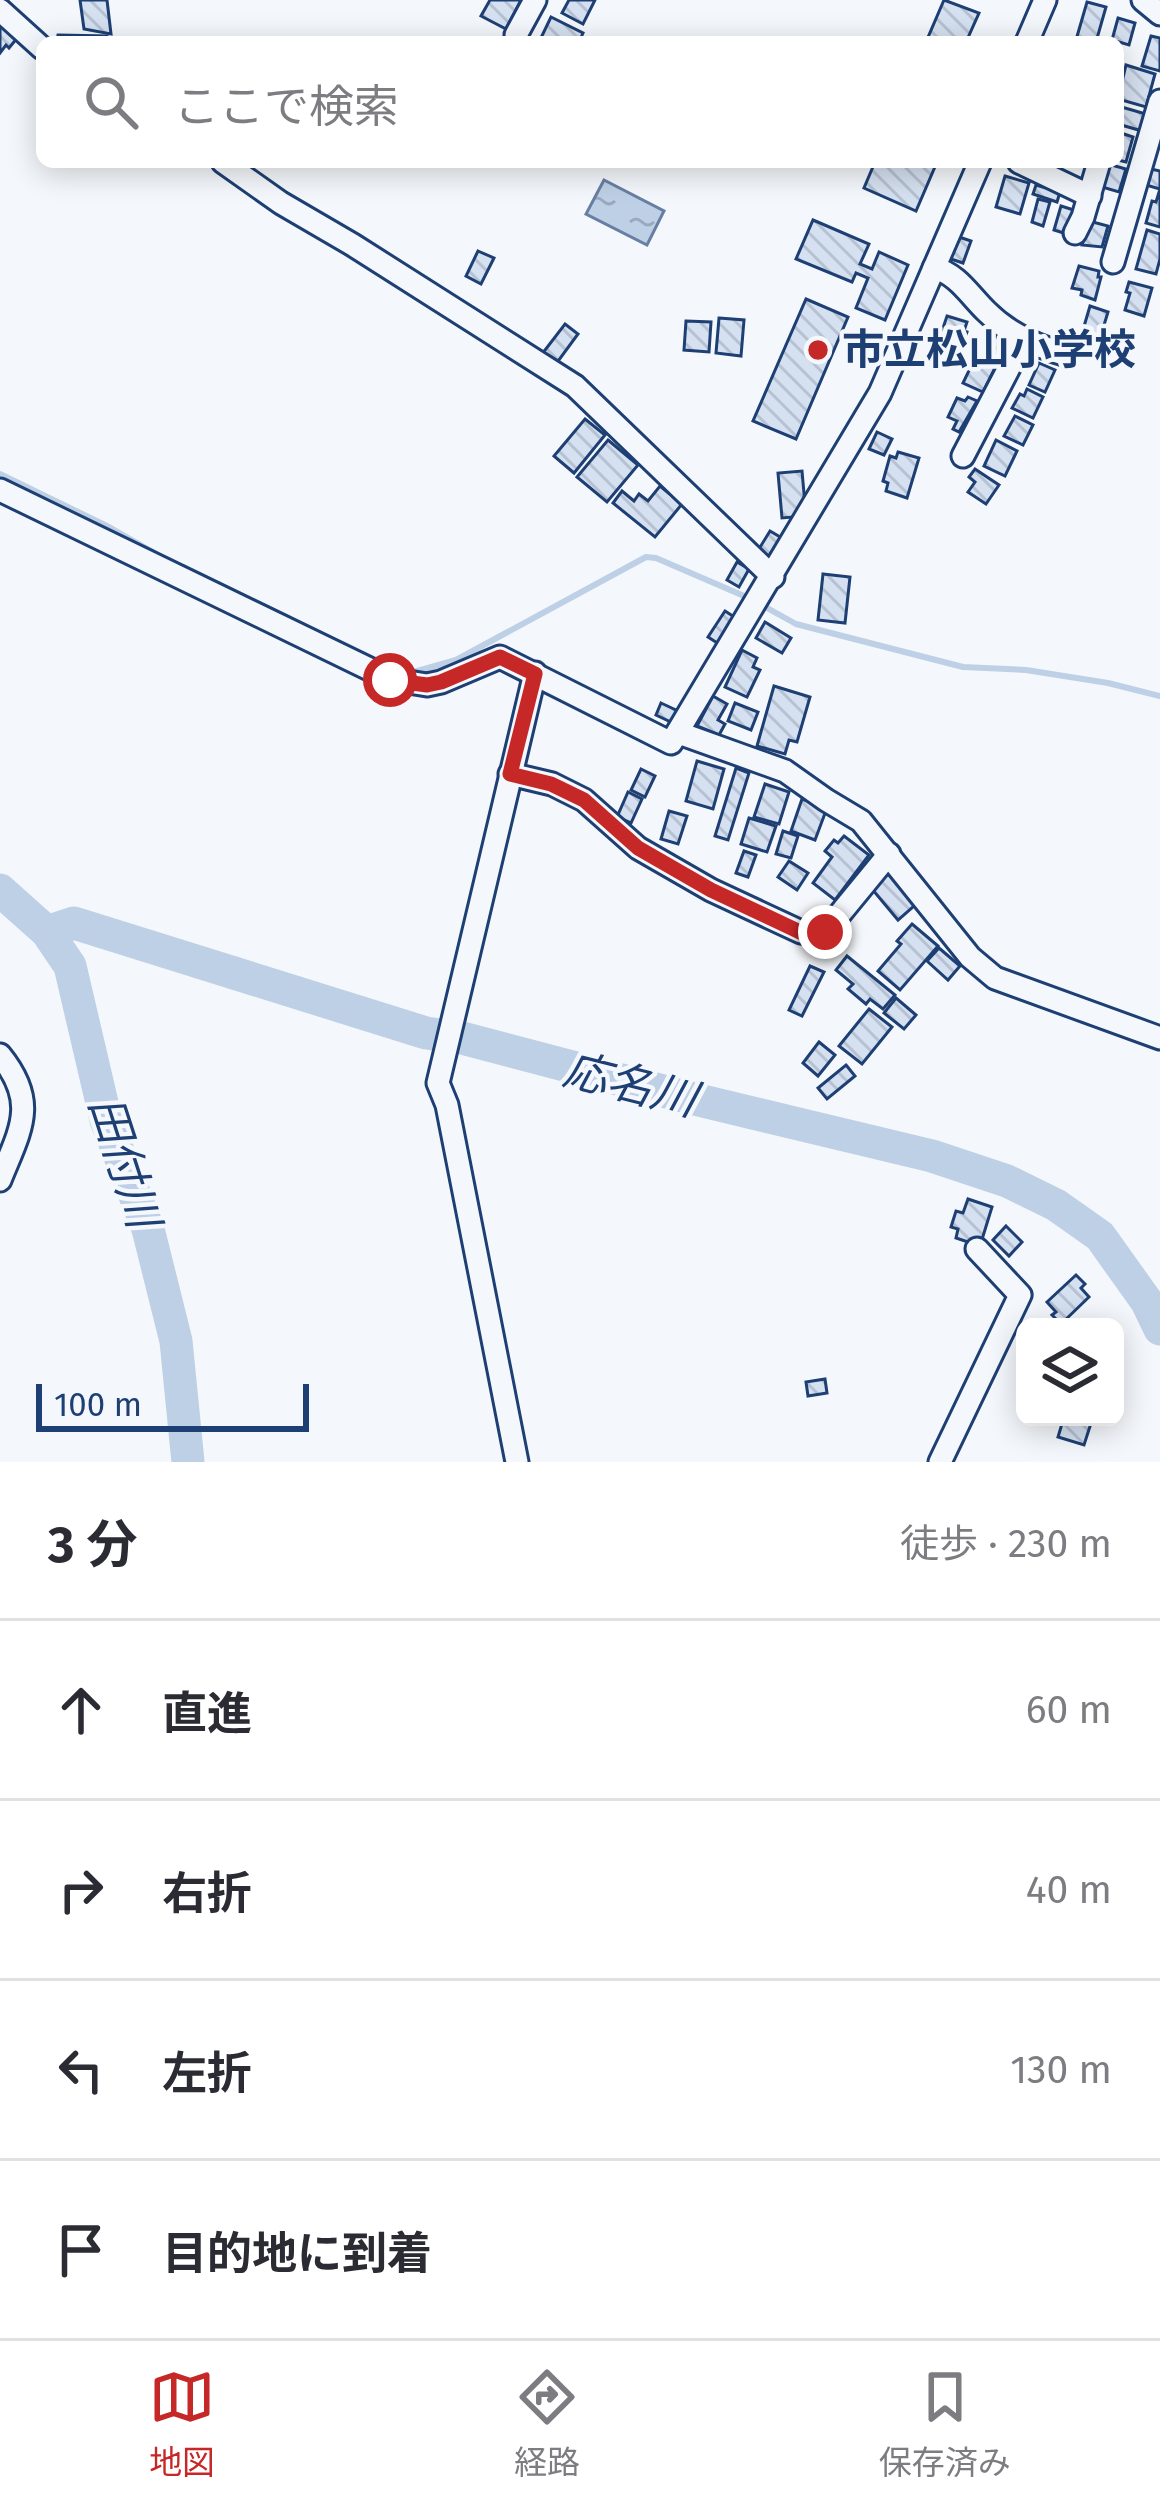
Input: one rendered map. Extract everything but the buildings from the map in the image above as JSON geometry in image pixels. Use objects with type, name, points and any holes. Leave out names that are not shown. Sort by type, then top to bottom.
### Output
[{"type":"street","points":[[516,35],[535,0]]},
{"type":"street","points":[[1030,36],[1045,0]]},
{"type":"street","points":[[1143,0],[1160,14]]},
{"type":"street","points":[[0,10],[36,43]]},
{"type":"street","points":[[1113,262],[1160,100]]},
{"type":"street","points":[[231,168],[575,386],[772,577]]},
{"type":"street","points":[[0,490],[390,680],[427,685],[500,657],[671,743],[880,393],[977,168]]},
{"type":"street","points":[[1032,168],[1090,196]]},
{"type":"street","points":[[1075,233],[1097,168]]},
{"type":"street","points":[[934,268],[948,272],[990,315],[1024,339],[1066,355]]},
{"type":"street","points":[[963,456],[1024,339]]},
{"type":"street","points":[[517,1462],[439,1083],[535,674]]},
{"type":"street","points":[[679,733],[785,771],[861,821],[970,957],[995,979],[1160,1039]]},
{"type":"street","points":[[510,774],[551,784],[584,800],[638,848],[670,868],[800,932],[825,932],[889,854]]},
{"type":"street","points":[[0,1055],[19,1081],[23,1123],[0,1180]]},
{"type":"street","points":[[940,1462],[1020,1295],[977,1249]]},
{"type":"water","points":[[604,180],[664,211],[647,245],[586,214]]},
{"type":"waterway","points":[[0,474],[160,556]]},
{"type":"waterway","points":[[382,665],[414,672],[456,660],[646,557],[751,599],[796,624],[963,667],[1026,670],[1160,696]]},
{"type":"waterway","points":[[183,567],[290,619]]},
{"type":"waterway","name":"田付川","points":[[0,890],[47,932],[70,966],[106,1120],[148,1229],[176,1341],[188,1462]]},
{"type":"waterway","name":"応名川","points":[[47,932],[74,923],[426,1033],[462,1038],[932,1156],[1007,1181],[1056,1205],[1100,1236],[1147,1302],[1160,1329]]},
{"type":"place","name":"市立松山小学校","points":[[818,350]]},
{"type":"route","points":[[390,680],[427,685],[500,657],[535,674],[510,774],[551,784],[584,800],[638,848],[711,890],[800,932],[825,932]]}]
